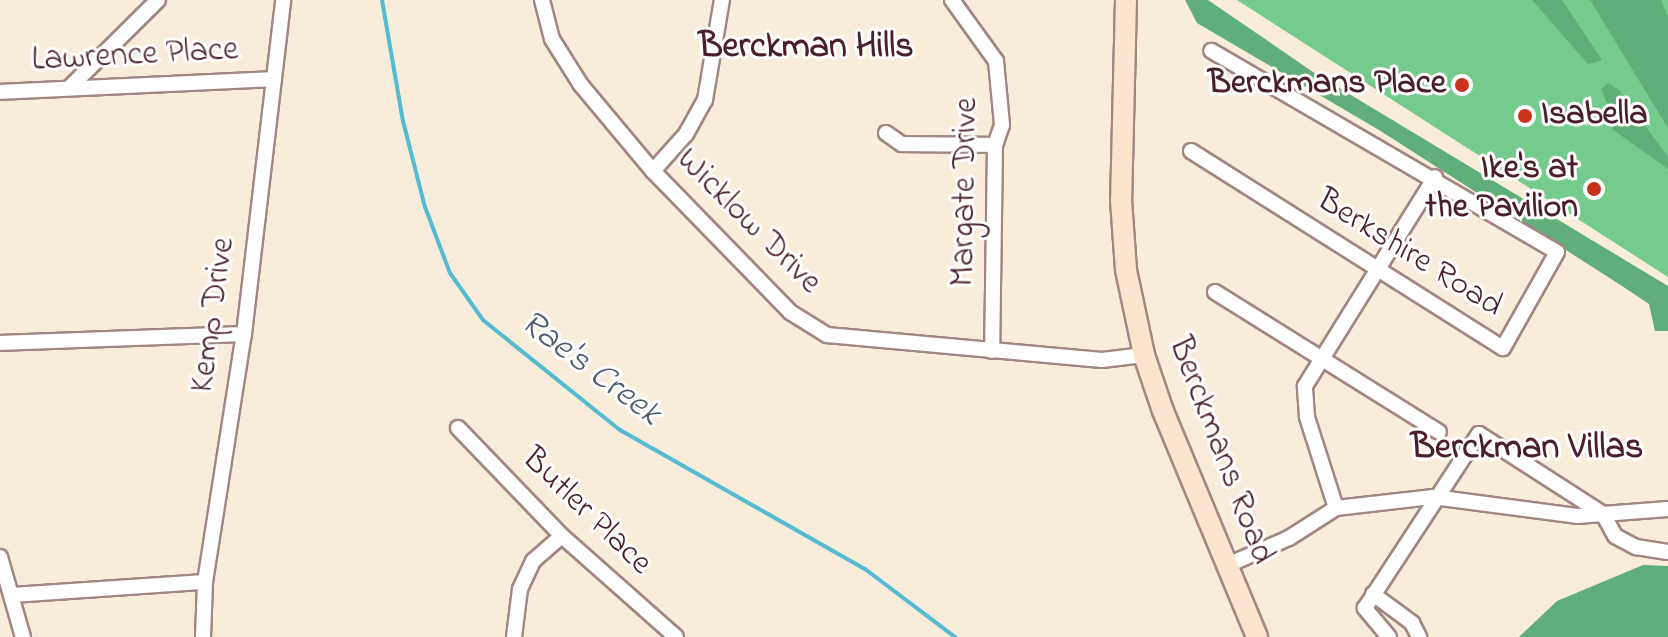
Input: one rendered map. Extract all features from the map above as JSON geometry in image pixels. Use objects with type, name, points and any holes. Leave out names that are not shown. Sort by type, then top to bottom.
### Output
[{"type":"main road","name":"Berckmans Road","points":[[1126,0],[1121,200],[1126,270],[1144,355],[1163,411],[1230,564],[1257,637]]},
{"type":"street","points":[[69,88],[158,0]]},
{"type":"street","name":"Kemp Drive","points":[[203,637],[205,582],[244,334],[283,0]]},
{"type":"street","name":"Wicklow Drive","points":[[542,0],[552,39],[581,85],[653,171],[790,312],[827,335],[1102,360],[1144,355]]},
{"type":"street","points":[[653,171],[686,134],[705,100],[722,0]]},
{"type":"street","name":"Margate Drive","points":[[952,0],[996,61],[1002,125],[995,145],[992,351]]},
{"type":"street","points":[[1211,51],[1435,177],[1305,386],[1307,417],[1336,508]]},
{"type":"street","name":"Lawrence Place","points":[[0,92],[274,79]]},
{"type":"street","points":[[886,133],[902,144],[995,145]]},
{"type":"street","name":"Berkshire Road","points":[[1191,151],[1503,348],[1557,252],[1435,177]]},
{"type":"street","points":[[1215,292],[1439,432]]},
{"type":"street","points":[[0,343],[244,334]]},
{"type":"street","name":"Butler Place","points":[[458,428],[562,536],[676,637]]},
{"type":"street","points":[[1389,637],[1365,608],[1433,497],[1448,485],[1479,434],[1603,514],[1615,536],[1636,547],[1668,552]]},
{"type":"street","points":[[1230,564],[1289,538],[1336,508],[1433,497],[1551,514],[1668,509]]},
{"type":"street","points":[[514,637],[520,589],[533,561],[562,536]]},
{"type":"street","points":[[0,557],[23,637]]},
{"type":"street","points":[[12,595],[205,582]]},
{"type":"street","points":[[1373,594],[1412,623],[1419,637]]},
{"type":"green space","points":[[1185,0],[1208,0],[1316,74],[1668,286],[1668,331],[1655,331],[1649,304],[1622,286],[1379,130],[1197,23]]},
{"type":"green space","points":[[1237,0],[1668,0],[1668,277]]},
{"type":"green space","points":[[1532,0],[1562,0],[1602,60],[1588,64]]},
{"type":"green space","points":[[1590,0],[1661,0],[1668,16],[1668,128]]},
{"type":"green space","points":[[1608,83],[1619,90],[1668,157],[1668,169],[1612,129],[1615,108],[1606,102],[1602,89]]},
{"type":"green space","points":[[1643,565],[1668,566],[1668,637],[1519,637],[1557,601]]},
{"type":"waterway","name":"Rae's Creek","points":[[382,0],[403,121],[425,207],[450,273],[483,320],[620,430],[865,569],[955,637]]},
{"type":"place","name":"Berckmans Place","points":[[1462,85]]},
{"type":"place","name":"Isabella","points":[[1525,116]]},
{"type":"place","name":"Ike's at the Pavilion","points":[[1594,189]]},
{"type":"district","name":"Berckman Hills","points":[[806,48]]},
{"type":"district","name":"Berckman Villas","points":[[1527,449]]}]
